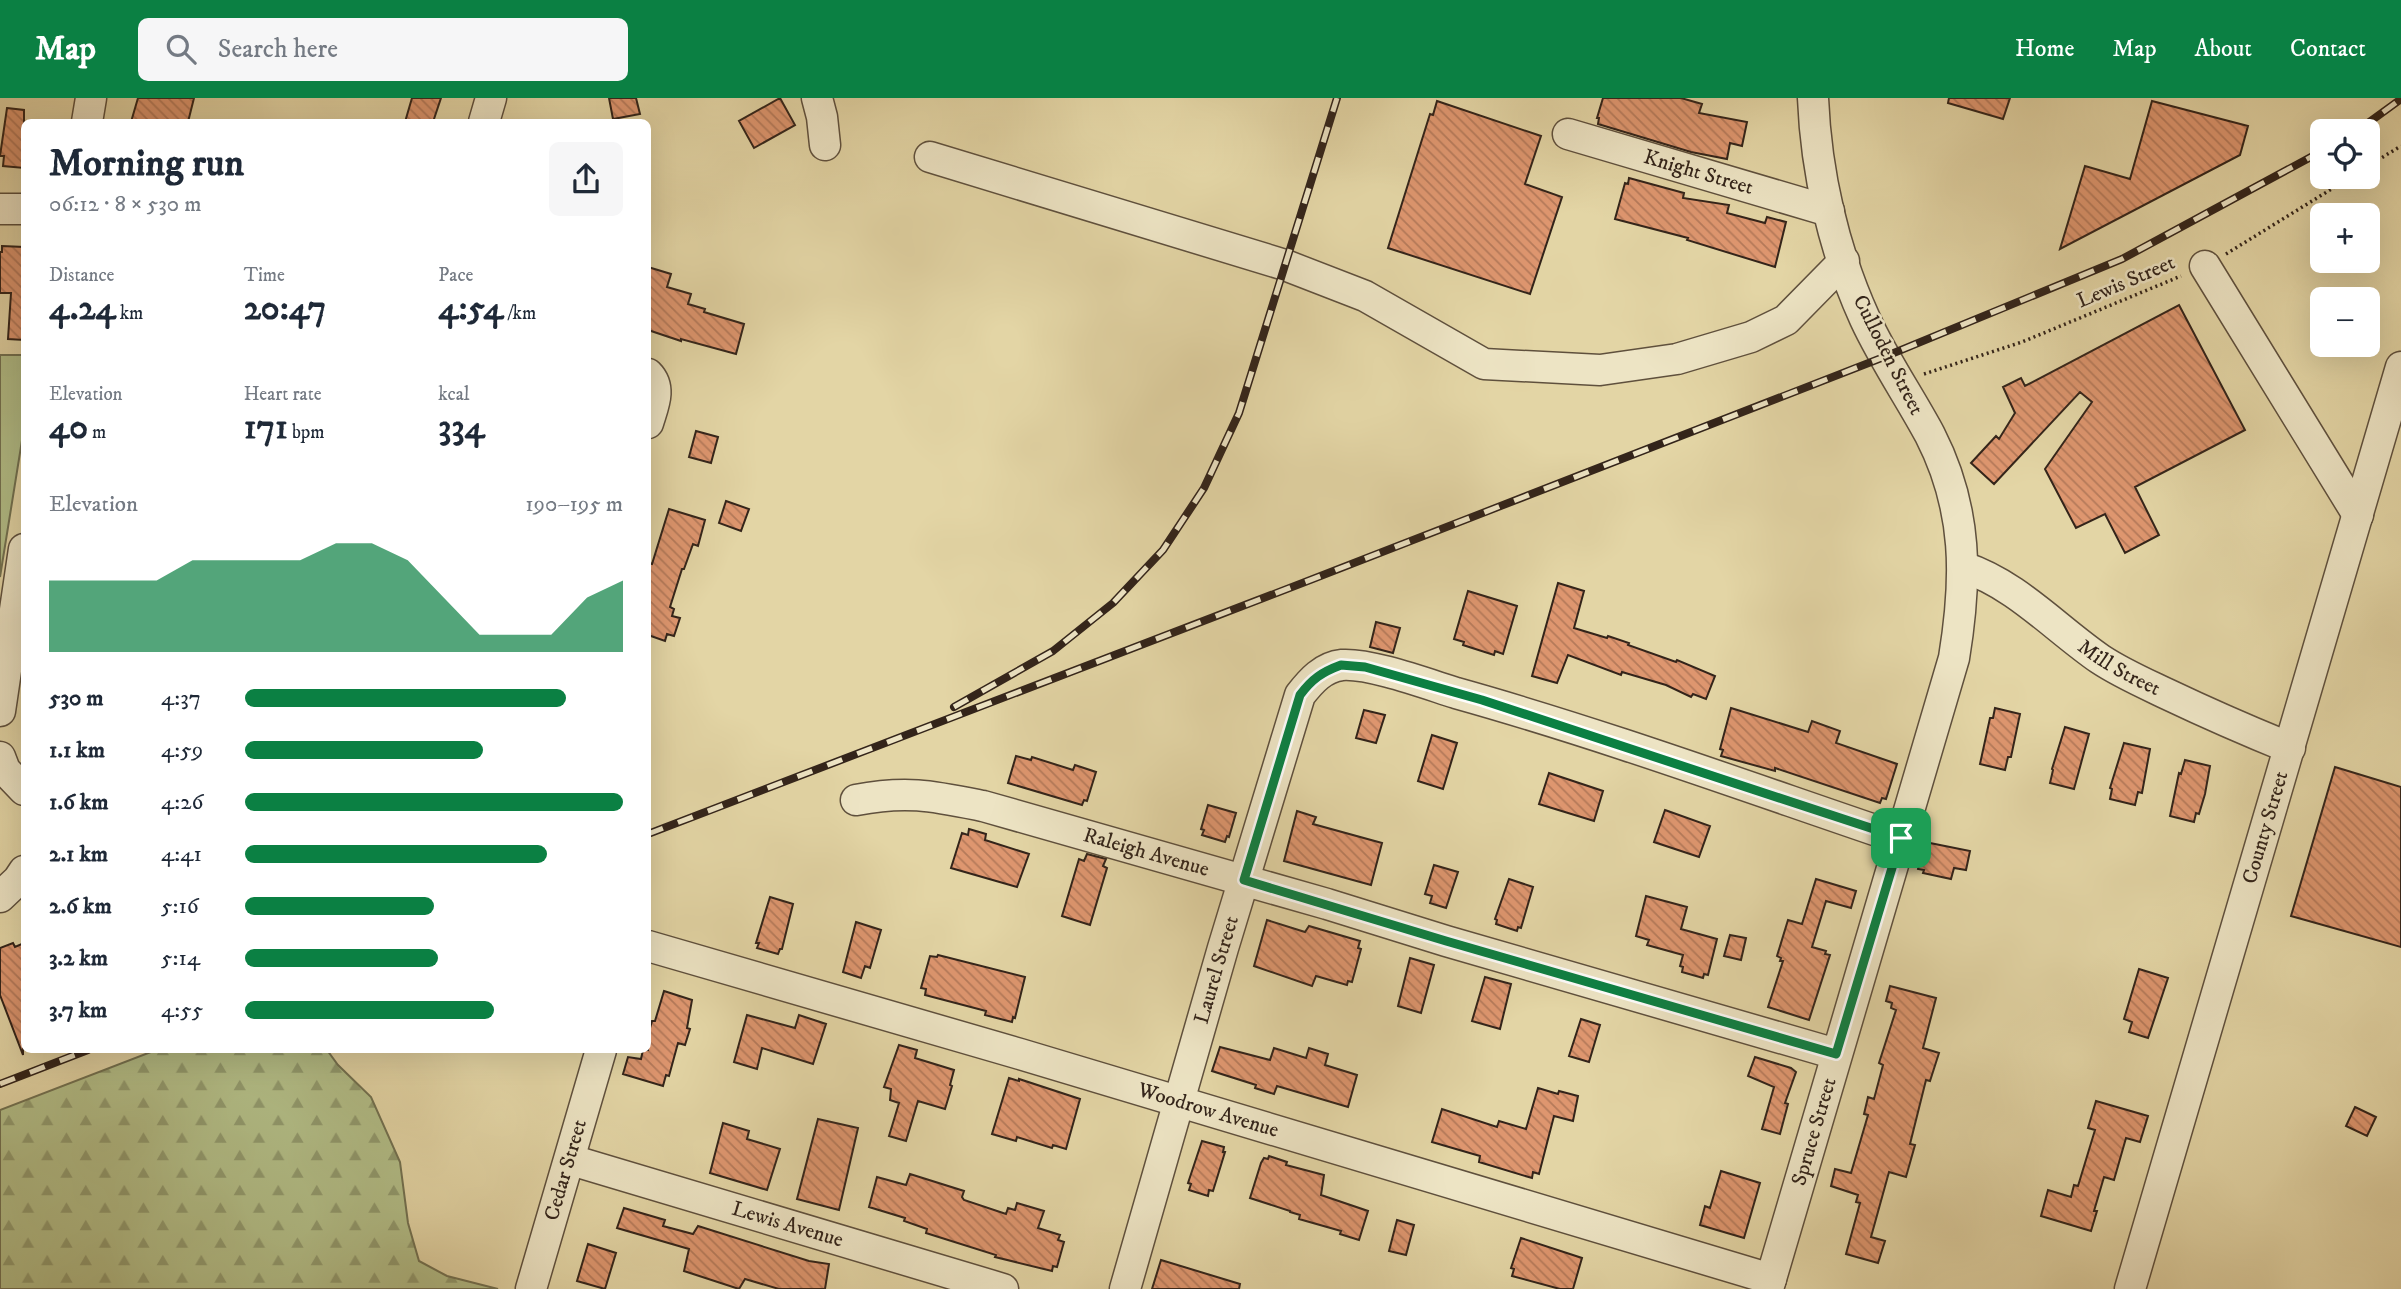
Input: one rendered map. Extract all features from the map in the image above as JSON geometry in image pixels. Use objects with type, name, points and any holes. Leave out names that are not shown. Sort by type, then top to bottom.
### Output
[{"type":"street","points":[[88,119],[91,98]]},
{"type":"street","points":[[485,119],[491,98]]},
{"type":"street","points":[[817,98],[825,145]]},
{"type":"street","name":"Culloden Street","points":[[1813,98],[1814,124],[1829,211],[1844,261],[1864,317],[1929,434],[1952,492],[1961,529],[1964,567]]},
{"type":"street","name":"Knight Street","points":[[1568,134],[1829,211]]},
{"type":"street","points":[[930,157],[1285,265],[1365,296],[1484,363],[1600,369],[1677,359],[1751,337],[1786,320],[1844,261]]},
{"type":"street","points":[[0,209],[21,209]]},
{"type":"street","points":[[2205,266],[2358,515]]},
{"type":"street","name":"County Street","points":[[2130,1289],[2401,367]]},
{"type":"street","points":[[651,379],[656,389],[651,410]]},
{"type":"street","name":"Mill Street","points":[[1964,567],[2006,585],[2072,638],[2130,676],[2217,718],[2290,748]]},
{"type":"street","name":"Spruce Street","points":[[1769,1284],[1954,658],[1962,612],[1964,567]]},
{"type":"street","points":[[0,710],[21,569]]},
{"type":"street","name":"Laurel Street","points":[[1125,1289],[1300,695],[1310,682],[1323,672],[1341,665],[1377,670],[1558,724],[1901,838]]},
{"type":"street","points":[[0,757],[5,770],[21,787]]},
{"type":"street","name":"Raleigh Avenue","points":[[856,800],[905,793],[983,806],[1836,1054]]},
{"type":"street","points":[[0,897],[21,874]]},
{"type":"street","name":"Woodrow Avenue","points":[[651,947],[1180,1101],[1769,1284]]},
{"type":"street","name":"Cedar Street","points":[[531,1289],[600,1053]]},
{"type":"street","name":"Lewis Avenue","points":[[570,1160],[1003,1289]]},
{"type":"path","points":[[2380,159],[2401,146]]},
{"type":"path","name":"Lewis Street","points":[[1899,383],[2022,342],[2205,266],[2331,189]]},
{"type":"green space","points":[[0,355],[21,355],[21,447],[0,577]]},
{"type":"green space","points":[[148,1053],[329,1053],[371,1097],[400,1162],[408,1223],[419,1261],[447,1276],[498,1289],[0,1289],[0,1110]]},
{"type":"building","points":[[138,98],[194,98],[189,119],[132,119]]},
{"type":"building","points":[[412,98],[441,98],[434,119],[406,119]]},
{"type":"building","points":[[609,98],[636,98],[640,114],[613,119]]},
{"type":"building","points":[[780,98],[795,125],[754,148],[739,121]]},
{"type":"building","points":[[1603,98],[1681,98],[1702,104],[1699,113],[1747,122],[1742,146],[1730,143],[1727,159],[1691,152],[1598,124],[1597,118]]},
{"type":"building","points":[[1949,98],[2010,98],[2003,119],[1948,103]]},
{"type":"building","points":[[1437,101],[1541,136],[1525,184],[1562,197],[1530,294],[1388,248],[1430,114],[1433,115]]},
{"type":"building","points":[[2152,101],[2248,126],[2240,155],[2060,249],[2085,166],[2130,179]]},
{"type":"building","points":[[7,108],[24,110],[24,119],[21,119],[21,168],[3,166],[4,156],[0,156]]},
{"type":"building","points":[[1629,178],[1684,193],[1683,198],[1729,205],[1727,213],[1765,223],[1767,217],[1786,222],[1775,267],[1687,240],[1688,238],[1615,219],[1625,183],[1628,184]]},
{"type":"building","points":[[2,246],[21,247],[21,340],[8,339],[11,293],[0,293]]},
{"type":"building","points":[[651,268],[671,274],[667,287],[691,294],[688,304],[705,309],[704,312],[744,324],[736,354],[651,331]]},
{"type":"building","points":[[2179,305],[2245,430],[2135,487],[2159,535],[2125,553],[2105,514],[2076,528],[2045,469],[2092,402],[2080,392],[1994,484],[1971,463],[1996,436],[1999,439],[2015,413],[2003,387],[2021,378],[2025,386]]},
{"type":"building","points":[[696,431],[718,437],[711,463],[689,457]]},
{"type":"building","points":[[726,501],[749,509],[741,531],[719,523]]},
{"type":"building","points":[[669,509],[705,520],[698,546],[693,544],[670,607],[674,609],[672,616],[680,618],[674,636],[667,634],[665,641],[651,636],[652,564]]},
{"type":"building","points":[[1558,583],[1584,591],[1574,628],[1629,643],[1628,645],[1676,662],[1677,660],[1715,676],[1706,699],[1693,694],[1691,697],[1666,685],[1622,672],[1621,675],[1568,655],[1557,683],[1532,676]]},
{"type":"building","points":[[1468,591],[1517,606],[1503,654],[1495,651],[1494,655],[1463,645],[1464,642],[1454,639]]},
{"type":"building","points":[[1376,622],[1400,628],[1393,653],[1370,647]]},
{"type":"building","points":[[1731,708],[1808,732],[1812,721],[1840,731],[1836,743],[1897,764],[1886,799],[1882,798],[1880,803],[1775,768],[1775,771],[1721,756],[1723,750],[1720,749]]},
{"type":"building","points":[[1995,708],[2020,714],[2011,757],[2008,757],[2005,770],[1980,764],[1990,718],[1993,718]]},
{"type":"building","points":[[1364,710],[1385,715],[1376,743],[1356,738]]},
{"type":"building","points":[[2065,727],[2089,734],[2074,789],[2050,783]]},
{"type":"building","points":[[1432,735],[1457,743],[1443,789],[1418,781]]},
{"type":"building","points":[[2124,743],[2150,749],[2142,793],[2138,792],[2135,805],[2110,799],[2110,788]]},
{"type":"building","points":[[1016,756],[1031,760],[1032,757],[1073,770],[1075,765],[1096,772],[1087,801],[1084,800],[1082,805],[1008,783]]},
{"type":"building","points":[[2185,760],[2210,766],[2205,794],[2194,822],[2170,816],[2179,773],[2181,774]]},
{"type":"building","points":[[2335,767],[2401,787],[2401,947],[2291,916]]},
{"type":"building","points":[[1549,773],[1603,791],[1594,821],[1539,804]]},
{"type":"building","points":[[1208,805],[1236,813],[1225,842],[1202,835],[1204,830],[1201,829]]},
{"type":"building","points":[[1665,810],[1710,826],[1699,857],[1654,842]]},
{"type":"building","points":[[1297,811],[1316,817],[1313,824],[1382,843],[1371,885],[1284,861]]},
{"type":"building","points":[[969,829],[986,834],[985,840],[1029,854],[1017,887],[951,868],[962,833],[968,835]]},
{"type":"building","points":[[1923,844],[1970,851],[1966,870],[1954,868],[1951,879],[1923,873],[1924,870],[1918,869]]},
{"type":"building","points":[[1087,854],[1106,859],[1103,866],[1107,868],[1090,925],[1062,916],[1079,859],[1084,861]]},
{"type":"building","points":[[1434,865],[1458,872],[1446,908],[1430,903],[1432,896],[1425,894]]},
{"type":"building","points":[[1509,879],[1533,887],[1521,928],[1518,927],[1517,931],[1496,924],[1495,919]]},
{"type":"building","points":[[1816,879],[1856,891],[1851,908],[1826,901],[1812,947],[1830,955],[1809,1020],[1768,1007],[1783,961],[1777,956],[1788,920],[1802,924]]},
{"type":"building","points":[[1646,896],[1687,907],[1681,929],[1717,939],[1708,975],[1704,974],[1703,978],[1682,972],[1683,967],[1680,966],[1683,955],[1647,945],[1649,940],[1636,936]]},
{"type":"building","points":[[770,897],[793,904],[782,949],[778,954],[757,948],[759,943],[756,943]]},
{"type":"building","points":[[1267,920],[1305,932],[1309,926],[1360,941],[1358,948],[1361,949],[1352,982],[1348,981],[1347,985],[1316,976],[1312,986],[1254,966]]},
{"type":"building","points":[[856,922],[881,930],[870,968],[865,966],[861,978],[843,972]]},
{"type":"building","points":[[1730,935],[1746,938],[1741,960],[1724,956]]},
{"type":"building","points":[[13,943],[15,947],[21,944],[21,1050],[0,995],[0,948]]},
{"type":"building","points":[[938,955],[1025,977],[1012,1022],[985,1015],[986,1011],[925,995],[926,989],[921,988],[930,956]]},
{"type":"building","points":[[1410,958],[1434,965],[1421,1013],[1398,1006]]},
{"type":"building","points":[[2139,969],[2168,978],[2148,1038],[2129,1032],[2132,1022],[2124,1019]]},
{"type":"building","points":[[1485,977],[1511,984],[1500,1029],[1472,1021]]},
{"type":"building","points":[[1890,986],[1936,998],[1923,1048],[1939,1053],[1930,1081],[1926,1080],[1910,1144],[1915,1145],[1906,1177],[1889,1172],[1871,1237],[1885,1241],[1878,1263],[1846,1254],[1860,1203],[1856,1202],[1858,1195],[1831,1186],[1835,1169],[1851,1173],[1868,1115],[1864,1114],[1868,1097],[1874,1099],[1883,1065],[1879,1063],[1896,1010],[1891,1008],[1892,1003],[1886,1001]]},
{"type":"building","points":[[664,991],[692,1000],[687,1028],[690,1029],[685,1045],[678,1043],[669,1076],[666,1075],[663,1086],[623,1074],[628,1057],[641,1059],[642,1053],[651,1053],[651,1024],[655,1021]]},
{"type":"building","points":[[747,1015],[795,1028],[799,1015],[826,1024],[813,1064],[762,1048],[757,1069],[734,1062]]},
{"type":"building","points":[[1581,1019],[1600,1025],[1589,1062],[1569,1056]]},
{"type":"building","points":[[899,1045],[917,1050],[915,1058],[954,1070],[945,1109],[918,1101],[906,1141],[889,1136],[899,1103],[890,1100],[891,1089],[884,1087]]},
{"type":"building","points":[[1220,1047],[1270,1060],[1274,1048],[1306,1058],[1309,1048],[1328,1054],[1325,1065],[1357,1075],[1348,1107],[1277,1086],[1274,1094],[1255,1088],[1256,1085],[1212,1071]]},
{"type":"building","points":[[1755,1057],[1796,1072],[1785,1103],[1788,1104],[1780,1134],[1762,1129],[1774,1087],[1748,1076]]},
{"type":"building","points":[[1009,1078],[1080,1099],[1066,1149],[992,1134]]},
{"type":"building","points":[[1538,1088],[1578,1096],[1573,1121],[1554,1116],[1539,1174],[1533,1172],[1532,1178],[1479,1162],[1480,1156],[1432,1142],[1442,1109],[1497,1127],[1499,1121],[1526,1129]]},
{"type":"building","points":[[2096,1101],[2148,1116],[2140,1142],[2126,1138],[2114,1180],[2104,1177],[2091,1231],[2041,1216],[2048,1190],[2071,1197],[2074,1185],[2078,1186],[2095,1130],[2088,1128]]},
{"type":"building","points":[[2355,1107],[2376,1117],[2367,1136],[2346,1126]]},
{"type":"building","points":[[818,1119],[858,1128],[839,1210],[797,1199]]},
{"type":"building","points":[[723,1123],[749,1131],[747,1139],[780,1149],[767,1190],[710,1173]]},
{"type":"building","points":[[1202,1141],[1224,1147],[1225,1152],[1213,1191],[1209,1190],[1208,1196],[1189,1190],[1191,1184],[1188,1183]]},
{"type":"building","points":[[1269,1156],[1287,1162],[1286,1165],[1324,1175],[1321,1195],[1368,1211],[1359,1240],[1340,1234],[1341,1231],[1299,1219],[1300,1215],[1290,1211],[1250,1198],[1261,1163]]},
{"type":"building","points":[[1721,1171],[1760,1183],[1744,1238],[1700,1225],[1705,1206],[1710,1208]]},
{"type":"building","points":[[910,1174],[964,1191],[964,1200],[1006,1214],[1008,1208],[1015,1210],[1017,1203],[1044,1211],[1038,1228],[1060,1235],[1058,1240],[1064,1242],[1057,1267],[1053,1266],[1052,1271],[995,1257],[996,1255],[926,1233],[927,1229],[904,1221],[905,1218],[869,1207],[877,1177],[906,1185]]},
{"type":"building","points":[[624,1208],[665,1220],[663,1226],[693,1234],[698,1226],[809,1261],[829,1264],[825,1289],[779,1289],[745,1279],[739,1289],[684,1271],[689,1249],[617,1228]]},
{"type":"building","points":[[1397,1220],[1414,1225],[1406,1255],[1389,1251]]},
{"type":"building","points":[[1521,1238],[1582,1258],[1573,1289],[1560,1289],[1512,1276],[1514,1269],[1511,1268]]},
{"type":"building","points":[[588,1244],[616,1253],[605,1289],[577,1281]]},
{"type":"building","points":[[1161,1260],[1240,1284],[1239,1289],[1152,1289]]},
{"type":"railway","points":[[954,707],[1053,651],[1113,603],[1163,550],[1204,488],[1239,413],[1337,98]]},
{"type":"railway","points":[[2374,119],[2401,99]]},
{"type":"railway","points":[[651,833],[1884,357],[2122,259],[2310,157]]},
{"type":"railway","points":[[0,1084],[80,1053]]},
{"type":"route","points":[[1341,665],[1365,667],[1482,700],[1901,838],[1836,1054],[1244,880],[1300,695],[1310,682],[1323,672],[1341,665]]}]
